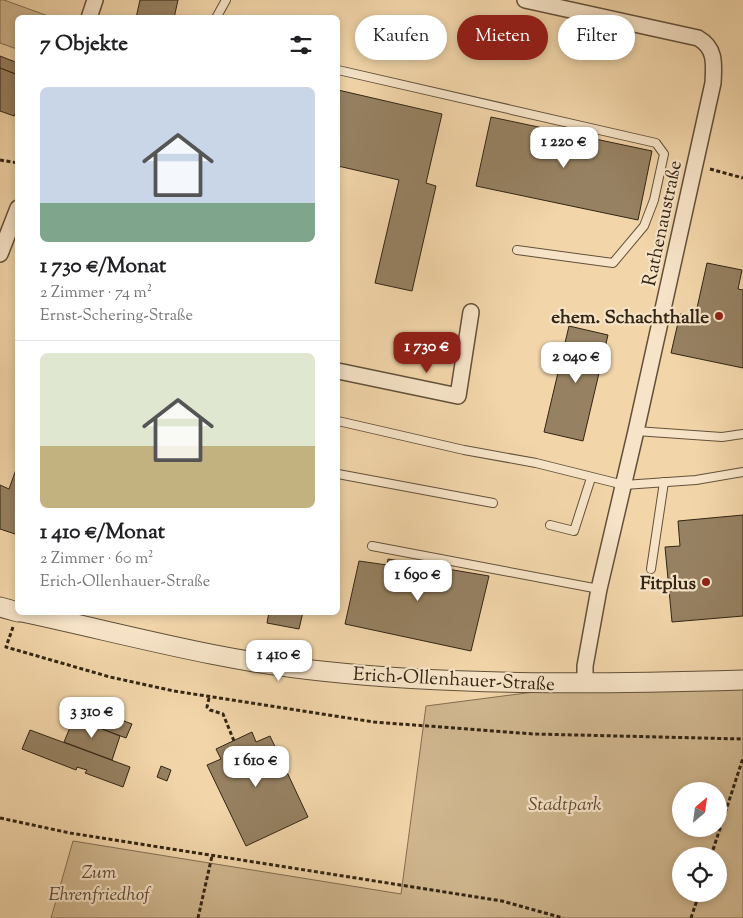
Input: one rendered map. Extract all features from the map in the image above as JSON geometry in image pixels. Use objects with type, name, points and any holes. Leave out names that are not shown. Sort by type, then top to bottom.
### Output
[{"type":"street","points":[[90,15],[95,0]]},
{"type":"street","name":"Rathenaustraße","points":[[526,0],[698,38],[710,46],[714,60],[713,82],[624,485],[599,589],[585,666],[585,684]]},
{"type":"street","points":[[0,254],[15,216]]},
{"type":"street","points":[[340,371],[458,396],[471,312]]},
{"type":"street","name":"Erich-Ollenhauer-Straße","points":[[0,608],[15,614]]},
{"type":"street","name":"Erich-Ollenhauer-Straße","points":[[18,615],[186,650],[320,671],[448,680],[585,684],[743,680]]},
{"type":"lane","points":[[218,15],[226,0]]},
{"type":"lane","points":[[340,70],[656,143],[664,154],[654,200],[644,226],[613,263],[517,250]]},
{"type":"lane","points":[[340,422],[464,450],[536,463],[624,485],[743,472]]},
{"type":"lane","points":[[636,430],[722,437],[743,434]]},
{"type":"lane","points":[[340,474],[493,503]]},
{"type":"lane","points":[[550,525],[574,531],[591,478]]},
{"type":"lane","points":[[651,569],[664,482]]},
{"type":"lane","points":[[372,546],[599,589]]},
{"type":"path","points":[[0,160],[15,162]]},
{"type":"path","points":[[694,165],[743,178]]},
{"type":"path","points":[[18,615],[6,648],[110,677],[210,698],[374,722],[534,734],[743,740]]},
{"type":"path","points":[[210,698],[207,707],[222,714],[234,740]]},
{"type":"path","points":[[714,847],[743,758]]},
{"type":"path","points":[[0,818],[70,833],[502,901],[564,918]]},
{"type":"path","points":[[198,918],[212,856]]},
{"type":"path","points":[[691,918],[696,902]]},
{"type":"green space","points":[[0,0],[45,15],[15,15],[15,48],[0,43]]},
{"type":"green space","name":"Stadtpark","points":[[743,681],[743,918],[51,918],[73,841],[401,894],[426,706],[565,688]]},
{"type":"building","points":[[140,0],[178,0],[175,15],[137,15]]},
{"type":"building","points":[[0,56],[15,62],[15,74],[0,68]]},
{"type":"building","points":[[0,68],[15,74],[15,114],[14,116],[0,111]]},
{"type":"building","points":[[340,90],[442,114],[426,183],[436,186],[412,291],[375,283],[399,180],[340,166]]},
{"type":"building","points":[[491,117],[652,151],[638,220],[476,186]]},
{"type":"building","name":"ehem. Schachthalle","points":[[707,263],[742,270],[738,289],[743,290],[743,368],[671,353],[680,314],[695,317]]},
{"type":"building","points":[[569,326],[608,335],[583,441],[544,432]]},
{"type":"building","points":[[15,472],[15,534],[0,529],[0,485],[9,489]]},
{"type":"building","name":"Fitplus","points":[[743,515],[743,616],[672,622],[665,547],[680,546],[678,521]]},
{"type":"building","points":[[388,559],[489,576],[471,651],[345,624],[359,561],[387,565]]},
{"type":"building","points":[[268,615],[302,615],[299,629],[267,623]]},
{"type":"building","points":[[73,702],[93,709],[92,713],[98,716],[105,714],[132,724],[126,738],[68,716]]},
{"type":"building","points":[[74,718],[120,736],[112,760],[64,742]]},
{"type":"building","points":[[30,730],[130,767],[123,787],[85,773],[87,770],[77,767],[76,770],[22,749]]},
{"type":"building","points":[[252,732],[256,742],[270,736],[308,817],[246,846],[207,765],[221,759],[216,749]]},
{"type":"building","points":[[161,766],[171,770],[167,781],[157,777]]},
{"type":"place","name":"ehem. Schachthalle","points":[[719,316]]},
{"type":"place","name":"Fitplus","points":[[706,582]]},
{"type":"park label","name":"Zum Ehrenfriedhof","points":[[99,882]]}]
